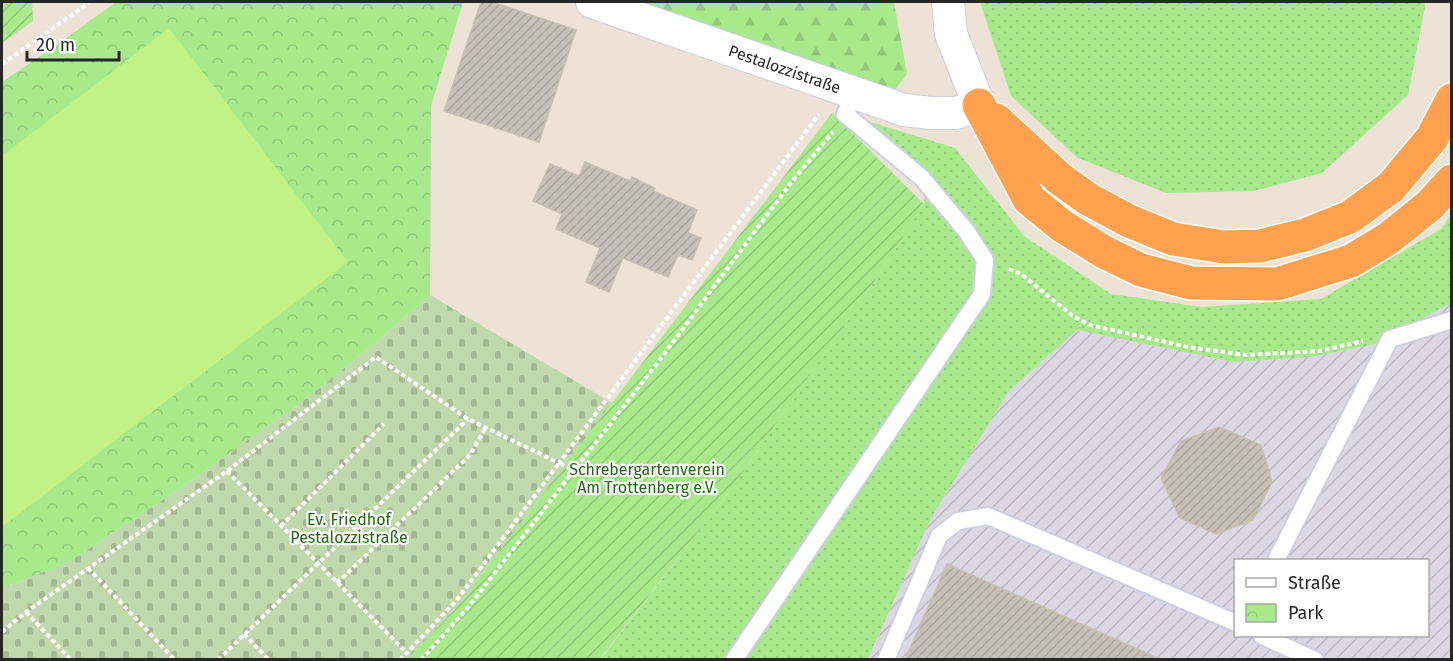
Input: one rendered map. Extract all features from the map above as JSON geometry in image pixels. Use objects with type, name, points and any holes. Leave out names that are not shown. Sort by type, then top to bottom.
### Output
[{"type":"highway","points":[[979,105],[1060,179],[1088,199],[1129,221],[1173,239],[1224,247],[1260,246],[1305,235],[1350,217],[1391,188],[1432,138],[1452,100]]},
{"type":"highway","points":[[979,105],[1029,199],[1062,226],[1104,252],[1141,270],[1191,283],[1277,284],[1351,261],[1389,238],[1430,205],[1452,181]]},
{"type":"street","name":"Pestalozzistraße","points":[[592,2],[845,99],[931,113],[956,113],[979,105]]},
{"type":"street","points":[[948,2],[951,34],[979,105]]},
{"type":"lane","points":[[734,660],[982,294],[986,260],[967,232],[921,178],[845,99]]},
{"type":"lane","points":[[1277,559],[1390,339],[1452,320]]},
{"type":"lane","points":[[886,660],[939,536],[958,521],[988,516],[1234,622]]},
{"type":"lane","points":[[1264,637],[1316,660]]},
{"type":"path","points":[[2,64],[90,2]]},
{"type":"path","points":[[400,660],[456,601],[822,110],[845,99]]},
{"type":"path","points":[[420,660],[466,610],[572,470],[662,357],[790,184],[845,99]]},
{"type":"path","points":[[986,260],[1021,274],[1074,317],[1090,325],[1188,347],[1246,354],[1319,351],[1373,339],[1390,339]]},
{"type":"path","points":[[2,632],[26,612],[227,471],[376,357],[468,419],[572,470]]},
{"type":"path","points":[[218,660],[468,419]]},
{"type":"path","points":[[281,526],[384,424]]},
{"type":"path","points":[[337,583],[470,455],[486,427]]},
{"type":"path","points":[[227,471],[407,653]]},
{"type":"path","points":[[88,568],[175,660]]},
{"type":"path","points":[[26,612],[71,660]]},
{"type":"path","points":[[244,634],[269,660]]},
{"type":"shaded area","points":[[1451,303],[1451,659],[868,660],[930,520],[1009,391],[1077,330],[1233,362],[1375,344]]},
{"type":"green space","points":[[2,2],[32,2],[33,21],[2,43]]},
{"type":"green space","points":[[116,2],[463,2],[431,106],[430,295],[378,341],[304,400],[179,489],[67,563],[2,588],[2,82]]},
{"type":"green space","points":[[625,2],[894,2],[907,74],[891,95]]},
{"type":"green space","points":[[980,2],[1424,2],[1425,6],[1408,95],[1322,173],[1254,191],[1166,193],[1078,158],[1011,96]]},
{"type":"green space","points":[[169,28],[348,262],[2,527],[2,156]]},
{"type":"green space","name":"Schrebergartenverein Am Trottenberg e.V.","points":[[832,113],[924,204],[878,276],[730,491],[600,659],[408,659],[457,607]]},
{"type":"green space","points":[[864,120],[955,148],[1024,236],[1111,294],[1202,307],[1321,299],[1441,229],[1451,215],[1451,303],[1375,344],[1309,357],[1233,362],[1077,330],[1009,391],[930,520],[868,659],[600,660],[730,491],[878,276],[924,204],[926,176]]},
{"type":"green space","name":"Ev. Friedhof Pestalozzistraße","points":[[430,295],[612,403],[457,607],[408,659],[2,660],[2,588],[67,563],[179,489],[304,400],[378,341]]},
{"type":"building","points":[[481,2],[492,2],[576,30],[539,142],[444,111]]},
{"type":"building","points":[[585,162],[630,181],[632,177],[655,188],[653,191],[697,210],[688,233],[701,238],[692,260],[678,255],[668,277],[623,258],[609,292],[586,282],[600,248],[556,229],[562,214],[533,201],[550,164],[579,176]]},
{"type":"building","points":[[1219,427],[1261,445],[1272,482],[1253,520],[1216,534],[1180,518],[1161,478],[1181,441]]},
{"type":"building","points":[[947,564],[1162,660],[905,660]]}]
